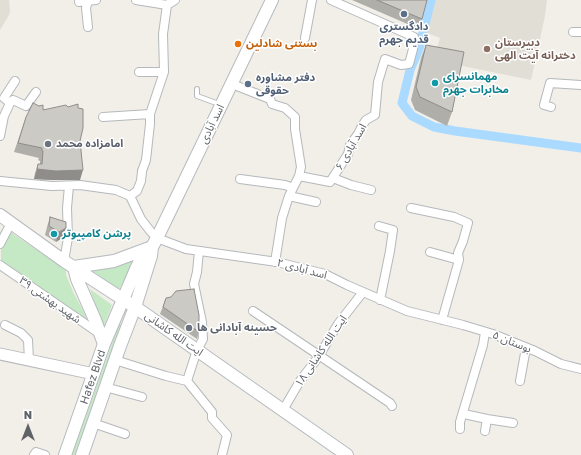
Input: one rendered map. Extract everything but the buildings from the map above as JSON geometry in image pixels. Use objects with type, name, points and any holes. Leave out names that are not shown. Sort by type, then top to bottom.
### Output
[{"type":"main road","name":"اسد آبادی","points":[[135,307],[154,242],[272,0]]},
{"type":"main road","name":"ایت الله کاشانی","points":[[0,215],[347,455]]},
{"type":"main road","name":"اسد آبادی","points":[[123,299],[144,253],[154,242]]},
{"type":"main road","points":[[102,339],[77,279],[69,264],[114,261],[154,242]]},
{"type":"main road","name":"Hafez Blvd","points":[[65,455],[94,374],[102,339],[123,299]]},
{"type":"main road","name":"Hafez Blvd","points":[[85,454],[93,423],[135,307]]},
{"type":"street","points":[[88,27],[86,8],[83,2],[96,0]]},
{"type":"street","points":[[136,0],[166,5],[175,0]]},
{"type":"street","points":[[305,38],[312,0]]},
{"type":"street","name":"اسد آبادی ۶","points":[[299,176],[330,182],[348,154],[350,145],[366,120],[375,115],[378,82],[385,59],[401,65],[409,64],[413,49],[414,37],[331,0]]},
{"type":"street","points":[[130,196],[137,191],[146,160],[150,114],[164,72],[166,5]]},
{"type":"street","points":[[139,72],[164,72]]},
{"type":"street","points":[[10,103],[4,98],[15,81]]},
{"type":"street","points":[[551,107],[544,105],[550,83],[581,84]]},
{"type":"street","points":[[232,84],[270,99],[272,104],[285,108],[295,117],[295,129],[301,166],[299,176],[289,196],[282,218],[275,262]]},
{"type":"street","points":[[0,136],[4,116],[10,103],[13,100],[26,106],[36,92]]},
{"type":"street","points":[[103,117],[150,114]]},
{"type":"street","points":[[333,178],[351,185],[371,190]]},
{"type":"street","points":[[240,179],[285,185],[293,188]]},
{"type":"street","points":[[0,181],[52,186],[80,185],[111,189],[130,196],[141,219],[151,232],[154,242]]},
{"type":"street","points":[[69,186],[67,208],[69,264]]},
{"type":"street","points":[[289,196],[316,202]]},
{"type":"street","points":[[411,208],[454,217],[468,223],[458,253],[460,260],[442,320]]},
{"type":"street","points":[[0,244],[11,223]]},
{"type":"street","points":[[378,226],[393,230],[380,300]]},
{"type":"street","name":"اسد آبادی ۲","points":[[154,242],[186,249],[275,262],[325,274],[407,311],[442,320]]},
{"type":"street","points":[[187,381],[197,350],[203,339],[202,322],[194,284],[198,272],[199,251]]},
{"type":"street","points":[[430,252],[460,260]]},
{"type":"street","name":"شهید بهشتی ۳۹","points":[[0,265],[102,339]]},
{"type":"street","name":"ایت الله کاشانی ۱۸","points":[[283,410],[300,381],[319,356],[338,324],[363,292]]},
{"type":"street","points":[[253,311],[390,403],[392,406]]},
{"type":"street","name":"بوستان ۵","points":[[442,320],[485,332],[561,364],[581,369]]},
{"type":"street","points":[[5,325],[21,333],[28,340],[29,361]]},
{"type":"street","points":[[460,429],[460,422],[464,414],[485,332]]},
{"type":"street","points":[[520,381],[526,348]]},
{"type":"street","points":[[0,354],[94,374]]},
{"type":"street","points":[[115,360],[187,381],[212,412],[212,418],[228,435],[222,455]]},
{"type":"street","points":[[106,387],[142,397]]},
{"type":"street","points":[[464,414],[513,423]]},
{"type":"street","points":[[485,431],[487,419]]},
{"type":"street","points":[[93,423],[125,434]]},
{"type":"street","points":[[34,455],[36,452],[45,455]]},
{"type":"lane","points":[[197,89],[197,96],[221,105]]},
{"type":"shaded area","points":[[0,0],[9,0],[10,11],[0,30]]},
{"type":"shaded area","name":"دبیرستان دخترانه آیت الهی","points":[[435,0],[547,0],[531,80],[433,60],[440,38],[427,33]]},
{"type":"green space","points":[[9,231],[66,270],[66,275],[86,316],[86,320],[1,263],[1,247]]},
{"type":"green space","points":[[136,260],[119,289],[89,269],[113,267]]},
{"type":"green space","points":[[90,289],[112,305],[103,328]]},
{"type":"green space","points":[[119,324],[122,325],[76,455],[72,455]]},
{"type":"waterway","points":[[431,0],[419,49],[410,70],[402,103],[412,116],[434,127],[455,131],[581,148]]},
{"type":"place","name":"دادگستری قدیم جهرم","points":[[404,14]]},
{"type":"place","name":"بستنی شادلین","points":[[238,44]]},
{"type":"place","name":"دبیرستان دخترانه آیت الهی","points":[[487,49]]},
{"type":"place","name":"مهمانسرای مخابرات جهرم","points":[[435,83]]},
{"type":"place","name":"دفتر مشاوره حقوقی","points":[[248,84]]},
{"type":"place","name":"امامزاده محمد","points":[[48,144]]},
{"type":"place","name":"پرشن کامپیوتر","points":[[54,234]]},
{"type":"place","name":"حسینه آبادانی ها","points":[[189,328]]}]
